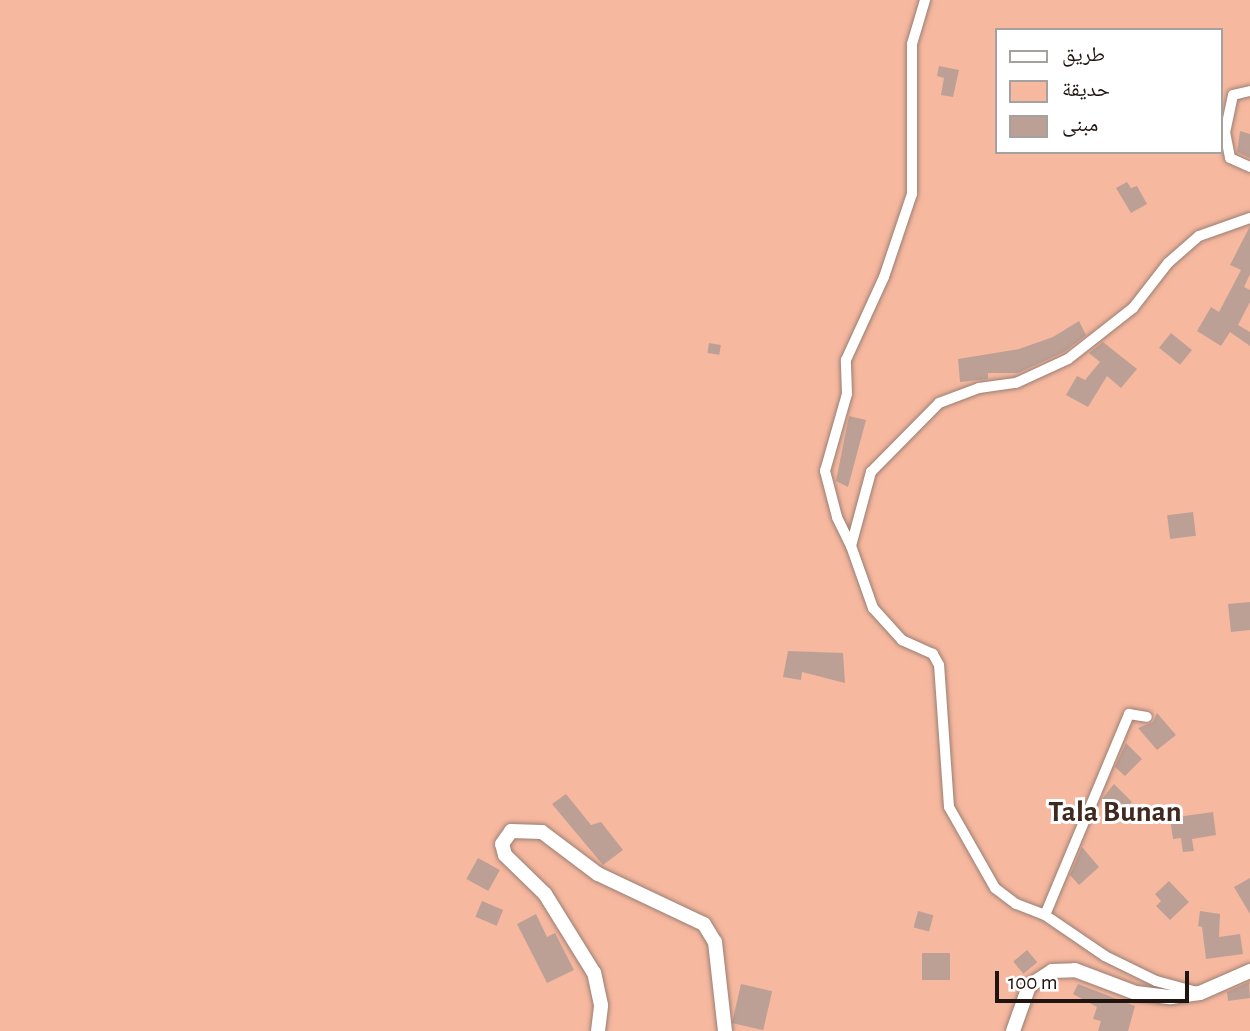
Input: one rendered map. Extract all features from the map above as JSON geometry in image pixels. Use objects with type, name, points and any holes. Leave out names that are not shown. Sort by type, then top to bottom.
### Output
[{"type":"main road","points":[[598,1031],[601,1006],[594,973],[545,894],[505,855],[502,844],[511,831],[542,832],[598,874],[704,924],[716,948],[725,1031]]},
{"type":"main road","points":[[1013,1031],[1029,986],[1052,971],[1075,970],[1158,997],[1200,993],[1250,971]]},
{"type":"street","points":[[925,0],[912,44],[912,194],[884,277],[846,360],[846,394],[825,471],[837,517],[851,545],[873,608],[902,640],[933,654],[939,665],[949,807],[995,888],[1016,904],[1045,915],[1105,956],[1156,981],[1200,993]]},
{"type":"street","points":[[1250,90],[1233,96],[1225,132],[1230,158],[1250,167]]},
{"type":"street","points":[[851,545],[871,472],[939,403],[979,388],[1016,383],[1068,359],[1133,308],[1168,263],[1199,236],[1250,218]]},
{"type":"street","points":[[1045,915],[1129,714],[1147,717]]},
{"type":"green space","points":[[0,0],[1250,0],[1250,1031],[0,1031]]},
{"type":"building","points":[[939,66],[959,70],[953,97],[941,95],[944,78],[937,76]]},
{"type":"building","points":[[1240,131],[1250,134],[1250,158],[1237,152]]},
{"type":"building","points":[[1127,182],[1131,188],[1137,186],[1147,204],[1131,213],[1116,188]]},
{"type":"building","points":[[1250,226],[1250,274],[1244,287],[1250,290],[1250,302],[1238,325],[1250,332],[1250,346],[1230,332],[1221,346],[1197,331],[1211,307],[1219,312],[1241,270],[1230,265]]},
{"type":"building","points":[[1079,321],[1086,335],[1064,352],[1018,373],[988,373],[988,379],[960,382],[958,359],[1019,349],[1053,337]]},
{"type":"building","points":[[1171,333],[1192,350],[1180,365],[1159,348]]},
{"type":"building","points":[[1103,342],[1137,369],[1121,388],[1107,376],[1088,407],[1066,395],[1077,376],[1085,380],[1100,362],[1089,353]]},
{"type":"building","points":[[709,343],[721,345],[719,355],[707,353]]},
{"type":"building","points":[[849,416],[866,420],[848,487],[836,481]]},
{"type":"building","points":[[1193,512],[1196,536],[1170,539],[1167,515]]},
{"type":"building","points":[[1250,602],[1250,630],[1231,632],[1228,604]]},
{"type":"building","points":[[788,651],[843,653],[845,683],[802,672],[801,680],[783,677]]},
{"type":"building","points":[[1157,713],[1176,735],[1157,750],[1138,728],[1153,722]]},
{"type":"building","points":[[1126,743],[1142,759],[1125,776],[1115,767]]},
{"type":"building","points":[[1114,784],[1132,802],[1113,819],[1102,799]]},
{"type":"building","points":[[566,794],[591,825],[601,822],[623,850],[603,865],[552,804]]},
{"type":"building","points":[[1213,812],[1216,835],[1192,839],[1194,851],[1183,852],[1181,838],[1173,839],[1170,818]]},
{"type":"building","points":[[1082,847],[1099,867],[1079,885],[1070,875]]},
{"type":"building","points":[[478,858],[500,870],[488,891],[466,879]]},
{"type":"building","points":[[1250,878],[1250,914],[1234,887]]},
{"type":"building","points":[[1169,881],[1189,902],[1170,920],[1156,906],[1161,901],[1155,894]]},
{"type":"building","points":[[482,901],[503,910],[497,926],[475,917]]},
{"type":"building","points":[[918,911],[933,915],[929,932],[914,927]]},
{"type":"building","points":[[1200,911],[1220,914],[1219,937],[1240,934],[1243,954],[1206,959],[1202,927],[1198,926]]},
{"type":"building","points":[[536,914],[547,937],[555,933],[574,970],[547,983],[517,924]]},
{"type":"building","points":[[1027,950],[1037,962],[1023,974],[1013,962]]},
{"type":"building","points":[[922,953],[950,953],[950,980],[922,980]]},
{"type":"building","points":[[1249,982],[1250,998],[1228,1001],[1227,992]]},
{"type":"building","points":[[741,984],[772,991],[763,1030],[732,1023]]},
{"type":"building","points":[[1078,984],[1135,1006],[1128,1031],[1098,1031],[1101,1021],[1093,1019],[1097,1007],[1073,994]]},
{"type":"district","name":"Tala Bunan","points":[[1115,812]]}]
